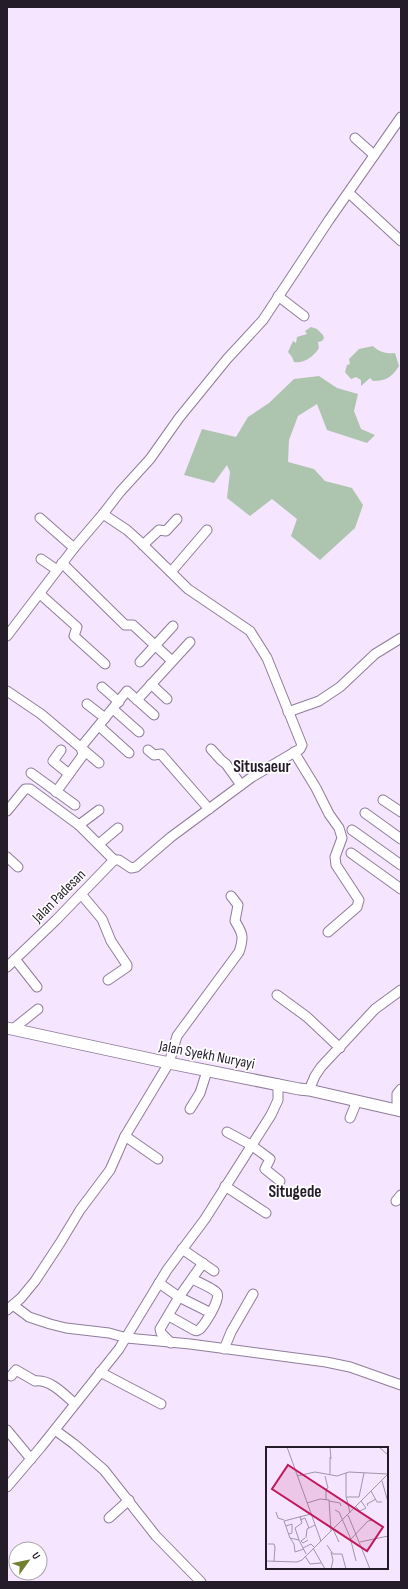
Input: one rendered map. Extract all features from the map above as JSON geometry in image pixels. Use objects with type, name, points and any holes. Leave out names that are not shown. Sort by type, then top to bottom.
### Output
[{"type":"main road","name":"Jalan Syekh Nuryayi","points":[[10,1029],[169,1064],[309,1090],[399,1111]]},
{"type":"street","points":[[7,636],[74,548],[150,458],[179,418],[212,377],[263,320],[329,220],[401,117]]},
{"type":"street","points":[[355,138],[374,155]]},
{"type":"street","points":[[349,193],[401,242]]},
{"type":"street","points":[[278,296],[304,316]]},
{"type":"street","points":[[8,808],[25,789],[30,789],[79,826],[114,860],[118,860],[134,868],[209,808],[263,770],[302,747],[302,742],[288,712],[267,658],[250,631],[188,589],[127,530],[103,514]]},
{"type":"street","points":[[40,518],[74,548]]},
{"type":"street","points":[[143,545],[159,530],[167,530],[177,519]]},
{"type":"street","points":[[171,572],[207,530]]},
{"type":"street","points":[[40,559],[60,567],[125,625],[133,625],[172,661]]},
{"type":"street","points":[[40,594],[77,627],[74,636],[105,664]]},
{"type":"street","points":[[140,662],[173,626]]},
{"type":"street","points":[[288,712],[319,701],[340,687],[375,654],[401,638]]},
{"type":"street","points":[[137,700],[190,642]]},
{"type":"street","points":[[151,684],[167,699]]},
{"type":"street","points":[[102,686],[138,732]]},
{"type":"street","points":[[7,691],[41,714],[99,763]]},
{"type":"street","points":[[81,748],[127,692],[154,715]]},
{"type":"street","points":[[87,704],[105,718]]},
{"type":"street","points":[[99,726],[129,753]]},
{"type":"street","points":[[56,792],[83,756],[81,748]]},
{"type":"street","points":[[212,749],[226,764],[241,785]]},
{"type":"street","points":[[61,750],[53,761],[70,774]]},
{"type":"street","points":[[148,750],[154,755],[161,754],[209,808]]},
{"type":"street","points":[[294,752],[316,788],[329,814],[339,828],[342,838],[335,857],[336,865],[359,900],[357,907],[328,932]]},
{"type":"street","points":[[31,773],[75,805]]},
{"type":"street","points":[[384,800],[401,812]]},
{"type":"street","points":[[79,826],[99,810]]},
{"type":"street","points":[[365,813],[401,839]]},
{"type":"street","points":[[99,844],[118,828]]},
{"type":"street","points":[[352,830],[401,865]]},
{"type":"street","points":[[351,853],[401,889]]},
{"type":"street","points":[[7,857],[18,867]]},
{"type":"street","name":"Jalan Padesan","points":[[7,967],[114,860]]},
{"type":"street","points":[[81,894],[102,920],[111,940],[127,965],[108,980]]},
{"type":"street","points":[[231,896],[238,905],[235,921],[242,934],[243,941],[239,952],[177,1036],[169,1064],[124,1136],[110,1170],[80,1210],[35,1281],[10,1308],[29,1317],[50,1324],[110,1333],[127,1338],[171,1342],[326,1362],[350,1367],[401,1385]]},
{"type":"street","points":[[16,958],[37,987]]},
{"type":"street","points":[[309,1090],[317,1071],[375,1009],[401,990]]},
{"type":"street","points":[[277,995],[307,1017],[340,1048]]},
{"type":"street","points":[[10,1029],[38,1009]]},
{"type":"street","points":[[190,1109],[200,1093],[207,1071]]},
{"type":"street","points":[[7,1487],[76,1404],[127,1338],[167,1270],[205,1219],[276,1105],[279,1092],[278,1084]]},
{"type":"street","points":[[399,1111],[396,1094],[401,1089]]},
{"type":"street","points":[[350,1118],[357,1101]]},
{"type":"street","points":[[226,1132],[251,1145],[270,1159],[265,1169],[280,1181]]},
{"type":"street","points":[[124,1136],[158,1160]]},
{"type":"street","points":[[225,1186],[266,1213]]},
{"type":"street","points":[[182,1249],[214,1271]]},
{"type":"street","points":[[171,1342],[161,1334],[160,1330],[202,1263]]},
{"type":"street","points":[[169,1316],[197,1331],[211,1313],[218,1300],[217,1293],[192,1279]]},
{"type":"street","points":[[159,1283],[180,1297],[211,1313]]},
{"type":"street","points":[[224,1349],[231,1332],[253,1294]]},
{"type":"street","points":[[11,1376],[16,1370],[35,1381],[44,1381],[57,1388],[76,1404]]},
{"type":"street","points":[[100,1372],[161,1404]]},
{"type":"street","points":[[7,1430],[31,1459]]},
{"type":"street","points":[[55,1430],[96,1463],[128,1500],[156,1536],[201,1582]]},
{"type":"street","points":[[109,1518],[128,1500]]},
{"type":"green space","points":[[311,327],[317,329],[324,338],[322,341],[318,342],[319,348],[312,356],[305,361],[294,362],[288,352],[293,341],[296,343],[297,337],[307,334],[305,331]]},
{"type":"green space","points":[[373,346],[383,352],[395,353],[399,366],[388,378],[373,381],[370,378],[361,386],[361,380],[356,377],[351,379],[345,372],[347,365],[350,364],[349,359],[359,349]]},
{"type":"green space","points":[[319,376],[337,388],[358,394],[354,411],[361,429],[375,435],[367,443],[327,430],[317,404],[298,416],[289,440],[288,462],[314,469],[325,481],[352,488],[363,505],[355,528],[320,560],[291,536],[297,519],[272,499],[250,516],[227,498],[230,472],[227,465],[214,483],[184,475],[202,429],[236,437],[248,417],[269,403],[294,379]]},
{"type":"district","name":"Situsaeur","points":[[262,767]]},
{"type":"district","name":"Situgede","points":[[295,1192]]}]
